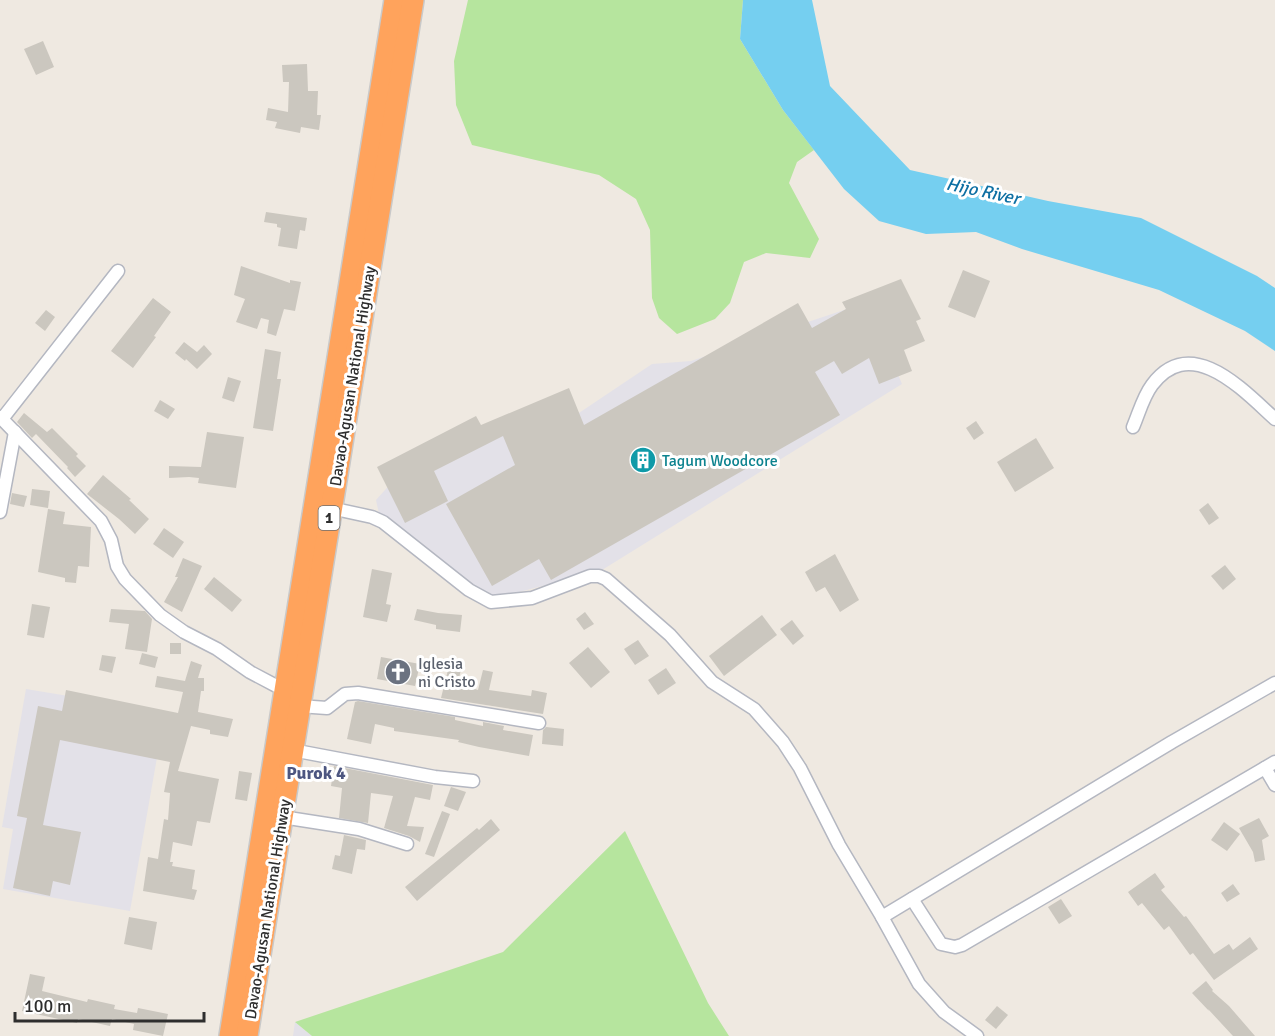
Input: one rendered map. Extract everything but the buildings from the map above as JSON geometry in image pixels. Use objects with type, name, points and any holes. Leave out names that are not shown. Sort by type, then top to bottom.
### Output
[{"type":"highway","name":"Davao-Agusan National Highway","points":[[247,1036],[299,706],[322,506],[395,0]]},
{"type":"highway","name":"Davao-Agusan National Highway","points":[[230,1036],[284,690],[322,506],[413,0]]},
{"type":"street","points":[[118,271],[1,418],[101,521],[111,540],[117,567],[125,579],[160,615],[184,633],[217,649],[250,672],[284,690]]},
{"type":"street","points":[[1133,427],[1151,386],[1165,371],[1182,364],[1200,365],[1218,372],[1235,383],[1275,419]]},
{"type":"street","points":[[0,512],[15,432]]},
{"type":"street","points":[[322,506],[372,516],[383,522],[469,590],[491,602],[532,598],[590,576],[606,579],[670,635],[712,682],[754,710],[783,742],[800,768],[838,845],[919,984],[944,1012],[977,1036]]},
{"type":"street","points":[[882,917],[1172,742],[1275,683]]},
{"type":"street","points":[[299,706],[327,708],[345,694],[358,693],[539,723]]},
{"type":"street","points":[[292,750],[435,777],[473,781]]},
{"type":"street","points":[[912,899],[940,944],[947,947],[962,945],[1270,765],[1275,785]]},
{"type":"street","points":[[282,817],[359,828],[407,844]]},
{"type":"shaded area","name":"Tagum Woodcore","points":[[868,302],[902,384],[602,570],[489,600],[379,514],[376,500],[394,480],[467,433],[564,423],[652,364],[691,361]]},
{"type":"shaded area","points":[[26,689],[165,712],[130,911],[3,889],[13,829],[2,827]]},
{"type":"shaded area","points":[[295,1022],[312,1036],[293,1036]]},
{"type":"green space","points":[[468,0],[743,0],[740,39],[783,110],[814,150],[797,162],[789,183],[819,239],[810,258],[766,253],[744,262],[730,303],[715,319],[677,334],[659,318],[652,298],[650,230],[636,199],[599,175],[472,145],[456,105],[454,61]]},
{"type":"green space","points":[[625,831],[708,1003],[729,1036],[312,1036],[295,1022],[503,952]]},
{"type":"water","name":"Hijo River","points":[[743,0],[812,0],[830,86],[910,170],[1048,201],[1141,218],[1257,276],[1275,288],[1275,351],[1245,331],[1159,290],[1022,249],[976,232],[926,234],[879,221],[844,189],[783,110],[740,39]]},
{"type":"place","name":"Tagum Woodcore","points":[[643,460]]},
{"type":"place","name":"Iglesia ni Cristo","points":[[398,672]]},
{"type":"district","name":"Purok 4","points":[[316,773]]}]
